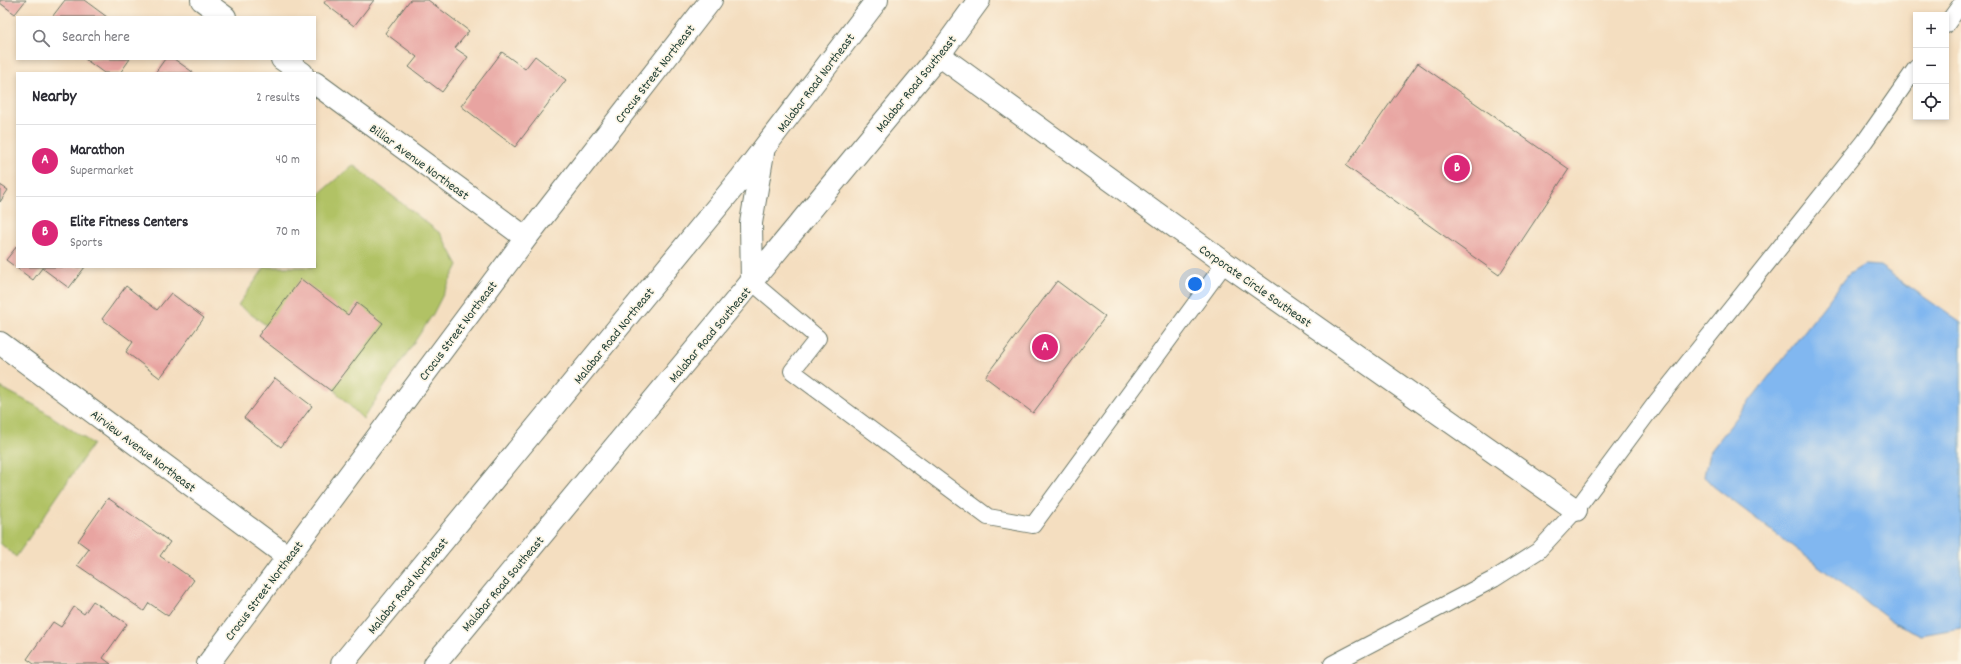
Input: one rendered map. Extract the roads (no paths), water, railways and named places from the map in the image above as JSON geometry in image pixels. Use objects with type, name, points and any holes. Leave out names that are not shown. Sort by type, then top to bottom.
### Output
[{"type":"street","points":[[202,0],[224,16]]},
{"type":"street","name":"Crocus Street Northeast","points":[[208,664],[526,238],[711,0]]},
{"type":"street","name":"Malabar Road Southeast","points":[[435,664],[939,56],[979,0]]},
{"type":"street","name":"Malabar Road Northeast","points":[[342,664],[764,148],[874,1]]},
{"type":"street","name":"Corporate Circle Southeast","points":[[939,56],[1225,263],[1576,510]]},
{"type":"street","points":[[283,60],[301,72]]},
{"type":"street","name":"Billiar Avenue Northeast","points":[[316,84],[526,238]]},
{"type":"street","points":[[752,282],[751,223],[764,148]]},
{"type":"street","name":"Airview Avenue Northeast","points":[[0,343],[288,557]]},
{"type":"lane","points":[[1949,21],[1961,4]]},
{"type":"lane","points":[[1332,664],[1494,579],[1538,551],[1576,510],[1657,400],[1865,141],[1913,72]]},
{"type":"lane","points":[[752,282],[818,338],[792,371],[988,517],[1033,525],[1225,263]]},
{"type":"water","points":[[1864,265],[1880,266],[1961,323],[1961,628],[1921,635],[1891,621],[1713,486],[1704,476],[1709,453],[1849,274]]},
{"type":"place","name":"Elite Fitness Centers","points":[[1457,168]]},
{"type":"place","name":"Marathon","points":[[1045,347]]}]
